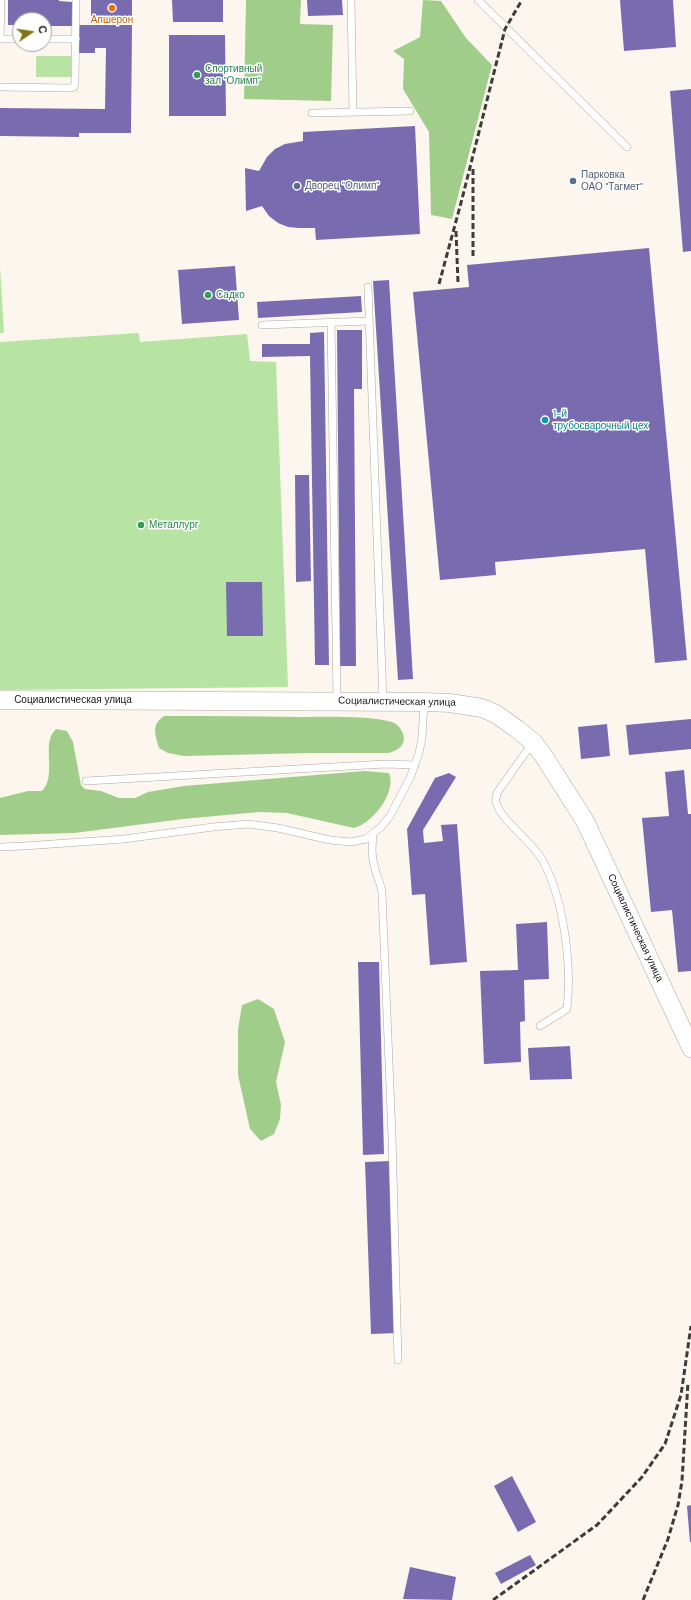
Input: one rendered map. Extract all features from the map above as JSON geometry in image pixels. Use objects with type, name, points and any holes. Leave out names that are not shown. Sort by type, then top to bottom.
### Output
[{"type":"street","name":"Социалистическая улица","points":[[0,700],[383,701],[467,705],[482,708],[507,722],[533,742],[543,755],[585,821],[691,1048]]},
{"type":"lane","points":[[1,0],[0,39],[12,39]]},
{"type":"lane","points":[[0,87],[74,87],[76,0]]},
{"type":"lane","points":[[351,0],[353,112]]},
{"type":"lane","points":[[478,0],[627,147]]},
{"type":"lane","points":[[52,39],[76,40]]},
{"type":"lane","points":[[312,114],[410,111]]},
{"type":"lane","points":[[368,287],[383,701]]},
{"type":"lane","points":[[262,325],[369,321]]},
{"type":"lane","points":[[331,322],[337,698]]},
{"type":"lane","points":[[0,847],[124,839],[213,827],[248,824],[278,828],[330,840],[351,842],[366,839],[373,834],[390,816],[410,778],[422,738],[424,702]]},
{"type":"lane","points":[[533,742],[497,793],[496,802],[504,818],[522,834],[542,860],[555,890],[563,923],[568,993],[567,1009],[540,1026]]},
{"type":"lane","points":[[86,781],[385,764],[415,765]]},
{"type":"lane","points":[[373,834],[373,861],[381,884],[382,893],[392,1144],[398,1360]]},
{"type":"green space","points":[[246,0],[301,0],[300,24],[333,25],[331,101],[244,99]]},
{"type":"green space","points":[[423,0],[441,1],[466,38],[492,65],[452,219],[431,215],[429,132],[403,89],[404,59],[393,51],[420,37]]},
{"type":"green space","points":[[36,56],[71,56],[71,77],[36,77]]},
{"type":"green space","points":[[0,266],[4,333],[0,333]]},
{"type":"green space","name":"Металлург","points":[[139,333],[140,342],[247,334],[250,361],[276,362],[288,687],[0,690],[0,342]]},
{"type":"green space","points":[[164,716],[336,717],[377,719],[396,724],[402,732],[404,740],[399,748],[389,753],[184,756],[168,753],[159,748],[155,730],[157,723]]},
{"type":"green space","points":[[56,729],[67,731],[73,742],[81,785],[85,789],[101,791],[119,798],[135,798],[148,792],[184,786],[364,771],[389,773],[391,781],[390,789],[382,806],[376,813],[369,820],[354,828],[287,813],[259,812],[183,819],[74,833],[0,835],[0,798],[28,791],[42,791],[47,784],[49,777],[49,742],[51,735]]},
{"type":"green space","points":[[258,999],[274,1009],[285,1042],[276,1082],[281,1105],[280,1119],[274,1134],[261,1141],[250,1129],[238,1075],[238,1029],[242,1005]]},
{"type":"building","points":[[8,0],[59,0],[72,2],[72,26],[52,26],[52,12],[12,12],[12,25],[8,25]]},
{"type":"building","name":"Апшерон","points":[[91,0],[132,0],[132,17],[91,16]]},
{"type":"building","points":[[172,0],[223,0],[223,22],[173,22]]},
{"type":"building","points":[[307,0],[342,0],[343,15],[308,16]]},
{"type":"building","points":[[620,0],[673,0],[676,47],[624,51]]},
{"type":"building","points":[[79,25],[132,25],[131,133],[79,133],[79,137],[0,136],[0,108],[105,109],[106,48],[95,48],[95,53],[79,53]]},
{"type":"building","name":"Спортивный зал \"Олимп\"","points":[[169,35],[225,35],[226,116],[169,116]]},
{"type":"building","points":[[691,89],[691,251],[683,252],[670,91]]},
{"type":"building","name":"Дворец \"Олимп\"","points":[[415,126],[420,234],[316,240],[315,228],[288,227],[278,223],[269,216],[262,206],[246,211],[245,168],[259,171],[267,157],[275,149],[285,144],[303,141],[303,132]]},
{"type":"building","name":"1-й трубосварочный цех","points":[[649,248],[687,660],[655,663],[645,549],[495,562],[496,575],[440,580],[413,292],[469,287],[467,265]]},
{"type":"building","name":"Садко","points":[[235,266],[239,320],[182,324],[178,270]]},
{"type":"building","points":[[389,280],[413,679],[398,680],[373,281]]},
{"type":"building","points":[[361,296],[362,312],[258,318],[257,302]]},
{"type":"building","points":[[337,330],[362,330],[362,389],[354,389],[356,666],[340,666]]},
{"type":"building","points":[[324,332],[329,665],[315,665],[310,356],[262,357],[262,344],[310,344],[310,333]]},
{"type":"building","points":[[295,475],[309,475],[311,581],[296,582]]},
{"type":"building","points":[[226,582],[262,582],[263,636],[227,636]]},
{"type":"building","points":[[691,719],[691,749],[629,755],[626,725]]},
{"type":"building","points":[[607,724],[610,756],[581,759],[578,727]]},
{"type":"building","points":[[684,770],[688,814],[691,814],[691,971],[678,972],[672,910],[651,912],[642,818],[669,816],[665,772]]},
{"type":"building","points":[[449,773],[456,777],[423,830],[424,843],[443,841],[441,825],[457,824],[467,962],[430,965],[425,894],[412,895],[407,829],[435,778]]},
{"type":"building","points":[[547,922],[549,979],[524,980],[525,1021],[520,1022],[521,1062],[484,1064],[480,971],[518,970],[516,924]]},
{"type":"building","points":[[358,962],[379,962],[384,1154],[363,1155]]},
{"type":"building","points":[[570,1046],[572,1079],[530,1080],[528,1048]]},
{"type":"building","points":[[391,1161],[396,1333],[371,1334],[365,1162]]},
{"type":"building","points":[[512,1476],[536,1522],[518,1532],[494,1486]]},
{"type":"building","points":[[691,1505],[691,1542],[690,1542],[687,1506]]},
{"type":"building","points":[[530,1555],[536,1565],[501,1584],[495,1573]]},
{"type":"building","points":[[410,1567],[456,1577],[452,1600],[403,1599]]},
{"type":"railway","points":[[439,284],[505,29],[522,0]]},
{"type":"railway","points":[[473,169],[473,257]]},
{"type":"railway","points":[[456,231],[458,283]]},
{"type":"railway","points":[[493,1600],[597,1525],[642,1477],[665,1444],[681,1395],[691,1326]]},
{"type":"railway","points":[[643,1600],[668,1539],[678,1505],[682,1481],[688,1382]]},
{"type":"place","name":"Апшерон","points":[[112,8]]},
{"type":"place","name":"Спортивный зал \"Олимп\"","points":[[197,75]]},
{"type":"place","name":"Парковка ОАО \"Тагмет\"","points":[[573,181]]},
{"type":"place","name":"Дворец \"Олимп\"","points":[[297,186]]},
{"type":"place","name":"Садко","points":[[208,295]]},
{"type":"place","name":"1-й трубосварочный цех","points":[[545,420]]},
{"type":"place","name":"Металлург","points":[[141,525]]}]
